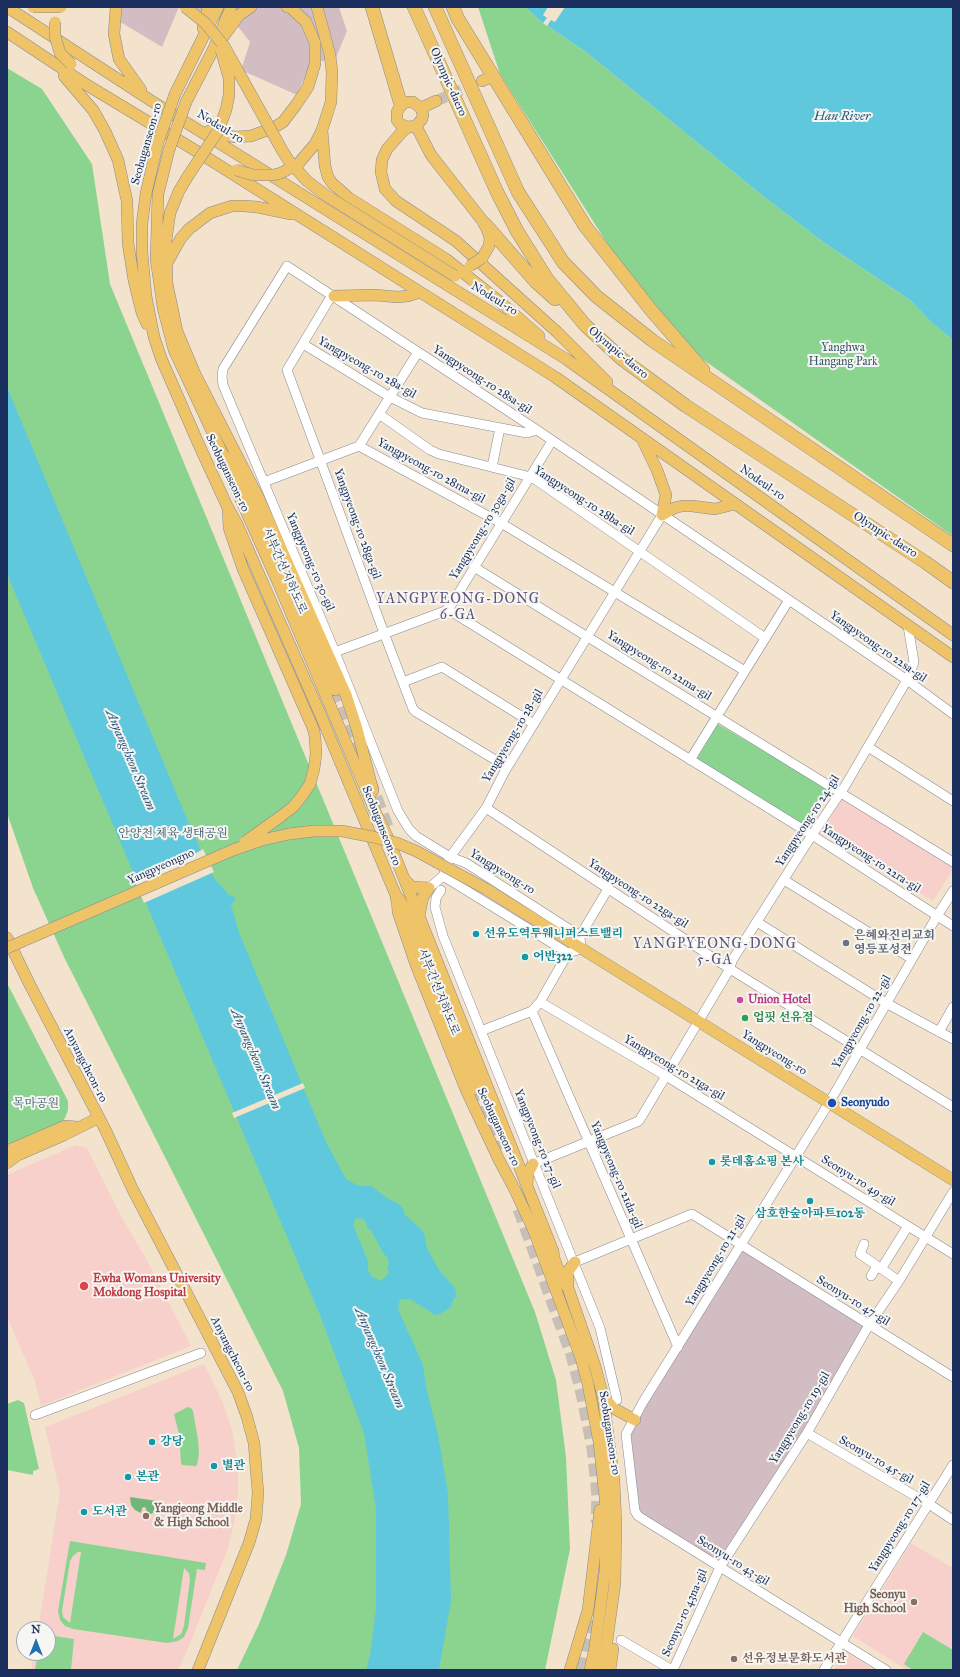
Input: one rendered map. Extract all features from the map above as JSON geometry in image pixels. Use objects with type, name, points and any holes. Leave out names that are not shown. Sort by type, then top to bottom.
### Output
[{"type":"highway","points":[[372,7],[401,105]]},
{"type":"highway","name":"Olympic-daero","points":[[414,7],[497,192],[517,230],[547,279],[585,325],[622,359],[686,406],[925,562],[953,582]]},
{"type":"highway","name":"Olympic-daero","points":[[435,7],[518,192],[563,262],[596,296],[653,341],[953,545]]},
{"type":"highway","points":[[453,7],[488,79],[585,226],[651,310],[714,383]]},
{"type":"highway","points":[[485,224],[536,281],[585,325]]},
{"type":"highway","name":"서부간선지하도로","points":[[229,455],[258,512],[335,689]]},
{"type":"highway","name":"서부간선지하도로","points":[[397,898],[406,911],[476,1088]]},
{"type":"main road","name":"Nodeul-ro","points":[[7,7],[150,100],[566,359],[953,635]]},
{"type":"main road","points":[[33,7],[59,7],[55,22],[55,36],[60,54],[71,64],[87,85]]},
{"type":"main road","points":[[185,7],[205,23],[215,43],[229,78],[228,103],[224,118],[218,131],[188,176],[175,201],[168,225],[165,254],[171,308],[192,369],[229,455],[242,464],[346,695],[381,820]]},
{"type":"main road","points":[[200,42],[208,7]]},
{"type":"main road","name":"Seobuganseon-ro","points":[[218,7],[175,94],[158,142],[146,193],[142,236],[144,281],[154,338],[175,392],[286,633],[397,898],[398,912],[416,966],[467,1092],[498,1160],[515,1190],[534,1231],[581,1358],[599,1442],[607,1516],[605,1572],[595,1647],[590,1670]]},
{"type":"main road","name":"Seobuganseon-ro","points":[[231,7],[186,102],[169,150],[158,194],[156,245],[159,291],[174,350],[229,455],[228,471],[277,580],[374,808],[381,820],[514,1152],[561,1276],[568,1288],[590,1350],[603,1396],[616,1505],[615,1583],[606,1648],[601,1670]]},
{"type":"main road","points":[[215,43],[239,15],[251,7]]},
{"type":"main road","points":[[185,121],[217,134],[235,137],[251,136],[273,128],[282,122],[296,106],[308,87],[315,64],[315,43],[306,22],[291,8],[287,7]]},
{"type":"main road","points":[[193,149],[236,170],[253,174],[281,173],[298,164],[315,144],[322,130],[331,102],[332,72],[330,55],[317,7]]},
{"type":"main road","points":[[115,10],[114,34],[118,59],[135,84],[150,100]]},
{"type":"main road","points":[[7,32],[87,85],[193,149],[555,377],[953,657]]},
{"type":"main road","points":[[215,43],[224,46],[282,150],[289,161],[307,181],[327,196],[516,316]]},
{"type":"main road","points":[[49,59],[75,86],[93,110],[114,150],[125,190],[128,244],[134,281],[142,313],[154,338]]},
{"type":"main road","points":[[446,259],[461,265],[470,266],[482,258],[489,246],[490,238],[485,224],[431,155],[412,127],[404,126],[398,120],[397,112],[401,105],[405,102],[413,102],[421,108],[423,115],[422,119],[412,127],[394,139],[382,160],[381,172],[386,188],[396,202],[462,246],[557,332],[628,404]]},
{"type":"main road","points":[[421,108],[436,102]]},
{"type":"main road","points":[[322,130],[325,166],[328,177],[332,183],[349,198],[446,259],[566,359]]},
{"type":"main road","points":[[166,268],[176,245],[185,233],[199,220],[215,211],[232,206],[257,207],[298,216]]},
{"type":"main road","points":[[333,296],[375,296],[397,298],[420,292]]},
{"type":"main road","points":[[642,438],[657,470],[666,495],[662,515]]},
{"type":"main road","points":[[662,515],[674,508],[682,506],[715,509],[735,504]]},
{"type":"main road","points":[[227,506],[229,528],[243,569],[314,728],[316,754],[310,784],[293,807],[233,850]]},
{"type":"main road","name":"Yangpyeongno","points":[[7,948],[233,850],[262,840],[289,834],[314,831],[342,831],[397,843],[416,850],[486,889]]},
{"type":"main road","points":[[404,879],[412,887],[429,888]]},
{"type":"main road","points":[[419,917],[423,897],[429,888]]},
{"type":"main road","name":"Yangpyeong-ro","points":[[486,889],[953,1180]]},
{"type":"main road","name":"Anyangcheon-ro","points":[[7,938],[132,1188],[238,1392],[247,1416],[254,1443],[258,1485],[256,1519],[249,1544],[198,1670]]},
{"type":"main road","points":[[7,1163],[18,1156],[98,1118]]},
{"type":"main road","points":[[7,1151],[65,1126],[77,1128]]},
{"type":"main road","points":[[514,1152],[524,1162],[533,1164],[528,1173],[527,1188]]},
{"type":"main road","points":[[553,1252],[565,1261],[575,1262]]},
{"type":"main road","points":[[568,1288],[568,1271],[575,1262]]},
{"type":"main road","points":[[603,1396],[613,1408],[635,1420]]},
{"type":"main road","points":[[570,1670],[588,1610],[604,1484]]},
{"type":"main road","points":[[610,1670],[613,1645],[611,1613]]},
{"type":"main road","points":[[204,1656],[205,1670]]},
{"type":"street","name":"Yangpyeong-ro 28sa-gil","points":[[287,266],[537,430],[662,515]]},
{"type":"street","name":"Yangpyeong-ro 30-gil","points":[[287,266],[223,369],[223,386],[335,652],[398,811],[404,822],[416,836],[450,856]]},
{"type":"street","name":"Yangpyeong-ro 28ga-gil","points":[[333,296],[287,370],[384,633],[413,709],[508,767]]},
{"type":"street","name":"Yangpyeong-ro 28a-gil","points":[[303,344],[390,397],[422,413],[527,433],[537,430]]},
{"type":"street","points":[[264,482],[360,446],[418,352]]},
{"type":"street","name":"Yangpyeong-ro 28ba-gil","points":[[379,414],[430,450],[439,454],[536,480],[639,551]]},
{"type":"street","points":[[492,467],[500,428]]},
{"type":"street","name":"Yangpyeong-ro 30ga-gil","points":[[447,609],[552,441]]},
{"type":"street","name":"Yangpyeong-ro 28ma-gil","points":[[360,446],[501,523],[614,592]]},
{"type":"street","name":"Yangpyeong-ro 28-gil","points":[[443,876],[450,856],[486,808],[508,767],[662,515]]},
{"type":"street","name":"Yangpyeong-ro 22sa-gil","points":[[662,515],[908,680],[953,714]]},
{"type":"street","points":[[639,551],[765,638],[789,600]]},
{"type":"street","name":"Yangpyeong-ro 22ma-gil","points":[[474,567],[841,791],[953,862]]},
{"type":"street","points":[[614,592],[647,610],[745,671]]},
{"type":"street","points":[[335,652],[447,609]]},
{"type":"street","name":"Yangpyeong-ro 22ra-gil","points":[[447,609],[812,835],[953,926]]},
{"type":"street","name":"Yangpyeong-ro 24-gil","points":[[533,1164],[639,1121],[730,969],[733,959],[841,791],[908,680],[914,662],[908,626]]},
{"type":"street","name":"Yangpyeong-ro 22ma-gil","points":[[717,716],[765,638]]},
{"type":"street","points":[[403,682],[442,667],[534,724]]},
{"type":"street","points":[[690,760],[717,716]]},
{"type":"street","points":[[868,747],[953,801]]},
{"type":"street","name":"Yangpyeong-ro 22ga-gil","points":[[486,808],[730,969],[953,1107]]},
{"type":"street","name":"Yangpyeong-ro","points":[[450,856],[466,863],[580,936]]},
{"type":"street","points":[[429,888],[443,876],[568,953]]},
{"type":"street","points":[[784,880],[912,959]]},
{"type":"street","points":[[481,1031],[532,1011],[540,1002],[568,953],[581,949],[580,936],[608,889]]},
{"type":"street","name":"Yangpyeong-ro 27-gil","points":[[441,890],[436,898],[435,907],[443,936],[533,1164],[575,1262],[600,1328],[617,1400]]},
{"type":"street","name":"Yangpyeong-ro 22-gil","points":[[829,1103],[886,1002],[953,891]]},
{"type":"street","points":[[757,922],[886,1002],[953,1039]]},
{"type":"street","name":"Yangpyeong-ro 21ga-gil","points":[[540,1002],[666,1076],[795,1156]]},
{"type":"street","points":[[938,1032],[953,1007]]},
{"type":"street","name":"Yangpyeong-ro 21da-gil","points":[[532,1011],[678,1348]]},
{"type":"street","name":"Yangpyeong-ro 21-gil","points":[[626,1434],[635,1420],[643,1402],[829,1103]]},
{"type":"street","name":"Seonyu-ro 49-gil","points":[[795,1156],[953,1254]]},
{"type":"street","name":"Yangpyeong-ro 19-gil","points":[[720,1567],[807,1433],[869,1325],[899,1281],[953,1192]]},
{"type":"street","name":"Seonyu-ro 47-gil","points":[[630,1239],[692,1214],[953,1377]]},
{"type":"street","points":[[871,1276],[879,1268],[908,1226]]},
{"type":"street","points":[[575,1262],[630,1239]]},
{"type":"street","points":[[864,1244],[860,1254],[899,1281]]},
{"type":"street","points":[[35,1415],[201,1353]]},
{"type":"street","name":"Seonyu-ro 45-gil","points":[[807,1433],[929,1504],[953,1520]]},
{"type":"street","name":"Seonyu-ro 43-gil","points":[[626,1434],[634,1511],[638,1516],[886,1670]]},
{"type":"street","name":"Yangpyeong-ro 17-gil","points":[[824,1670],[953,1465]]},
{"type":"street","name":"Seonyu-ro 43na-gil","points":[[621,1640],[672,1670],[720,1567]]},
{"type":"shaded area","points":[[122,7],[179,7],[162,47],[117,20]]},
{"type":"shaded area","points":[[187,7],[339,7],[347,31],[335,60],[311,62],[297,95],[241,70],[250,42],[239,28]]},
{"type":"shaded area","points":[[842,799],[953,866],[953,869],[933,901],[821,833]]},
{"type":"shaded area","name":"Ewha Womans University Mokdong Hospital","points":[[76,1145],[87,1148],[121,1216],[144,1255],[191,1346],[41,1406],[35,1381],[7,1317],[7,1175]]},
{"type":"shaded area","points":[[740,1244],[869,1325],[720,1567],[638,1516],[626,1434]]},
{"type":"shaded area","name":"Yangjeong Middle & High School","points":[[204,1364],[223,1403],[232,1430],[238,1467],[238,1495],[234,1524],[227,1551],[178,1670],[31,1670],[33,1661],[56,1661],[56,1621],[39,1621],[60,1492],[45,1427]]},
{"type":"shaded area","name":"Seonyu High School","points":[[911,1543],[953,1568],[953,1670],[907,1670],[853,1636]]},
{"type":"shaded area","points":[[845,1651],[874,1670],[834,1670]]},
{"type":"green space","name":"Yanghwa Hangang Park","points":[[478,7],[525,7],[543,23],[586,52],[768,200],[823,242],[910,300],[932,323],[953,340],[953,536],[691,351],[612,251],[500,74]]},
{"type":"green space","name":"안양천 체육 생태공원","points":[[7,68],[42,89],[92,164],[110,284],[535,1312],[556,1380],[566,1457],[570,1549],[545,1670],[237,1670],[259,1624],[286,1555],[301,1504],[299,1448],[283,1391],[64,957],[33,888],[7,813]]},
{"type":"green space","points":[[718,724],[828,789],[805,827],[695,762]]},
{"type":"green space","name":"목마공원","points":[[7,983],[68,1101],[68,1110],[65,1118],[58,1126],[7,1149]]},
{"type":"green space","points":[[18,1400],[24,1403],[39,1469],[33,1471],[33,1475],[7,1470],[7,1404]]},
{"type":"green space","points":[[188,1407],[193,1411],[198,1440],[199,1454],[196,1466],[182,1465],[181,1463],[179,1434],[174,1414]]},
{"type":"green space","points":[[130,1497],[157,1501],[153,1513],[147,1514],[146,1508],[144,1507],[142,1508],[141,1513],[135,1510],[131,1505]]},
{"type":"green space","points":[[70,1541],[206,1563],[205,1570],[197,1569],[188,1628],[184,1637],[178,1641],[167,1643],[73,1629],[65,1626],[60,1620],[58,1611]],"holes":[[[78,1552],[81,1552],[70,1623],[63,1617],[62,1611],[70,1561]],[[184,1568],[189,1573],[190,1579],[184,1626],[181,1634],[173,1639]]]},
{"type":"green space","points":[[923,1632],[953,1650],[953,1670],[913,1670],[904,1664]]},
{"type":"green space","points":[[56,1636],[74,1639],[71,1670],[35,1670],[37,1661],[56,1661]]},
{"type":"water","name":"Han River","points":[[525,7],[953,7],[953,340],[932,323],[910,300],[823,242],[768,200],[586,52],[543,23]]},
{"type":"water","name":"Anyangcheon Stream","points":[[7,387],[192,831],[214,878],[229,895],[234,896],[235,901],[231,905],[240,935],[326,1142],[346,1179],[359,1186],[371,1186],[402,1207],[405,1215],[424,1232],[427,1248],[439,1270],[455,1288],[457,1297],[454,1298],[451,1307],[440,1314],[435,1315],[410,1299],[400,1299],[398,1309],[423,1365],[426,1387],[438,1435],[448,1493],[451,1601],[439,1670],[366,1670],[370,1655],[376,1609],[376,1509],[364,1433],[320,1315],[7,574]],"holes":[[[356,1218],[363,1219],[366,1222],[367,1228],[371,1230],[383,1253],[388,1258],[387,1260],[389,1263],[387,1269],[389,1273],[381,1281],[371,1276],[368,1270],[368,1261],[353,1225]]]},
{"type":"pier","points":[[548,7],[565,7],[555,22],[551,20],[547,26],[543,23],[547,18],[543,15]]},
{"type":"pier","points":[[203,849],[214,872],[144,903],[135,882],[180,863]]},
{"type":"pier","points":[[303,1083],[305,1088],[234,1118],[232,1113]]},
{"type":"tunnel","points":[[436,101],[482,81]]},
{"type":"tunnel","points":[[335,689],[360,753]]},
{"type":"tunnel","points":[[369,779],[389,832]]},
{"type":"tunnel","points":[[476,1088],[499,1150]]},
{"type":"tunnel","points":[[519,1209],[572,1355],[582,1393],[593,1448],[598,1496],[597,1523]]},
{"type":"tunnel","points":[[556,1273],[573,1316]]},
{"type":"tunnel","points":[[589,1367],[602,1418]]},
{"type":"tunnel","points":[[608,1603],[611,1563]]},
{"type":"tunnel","points":[[580,1670],[591,1613]]},
{"type":"place","name":"선유도역투웨니퍼스트밸리","points":[[476,934]]},
{"type":"place","name":"은혜와진리교회 영등포성전","points":[[846,943]]},
{"type":"place","name":"어반322","points":[[525,957]]},
{"type":"place","name":"Union Hotel","points":[[740,1000]]},
{"type":"place","name":"업핏 선유점","points":[[745,1018]]},
{"type":"place","name":"Seonyudo","points":[[832,1103]]},
{"type":"place","name":"롯데홈쇼핑 본사","points":[[712,1162]]},
{"type":"place","name":"삼호한숲아파트102동","points":[[810,1201]]},
{"type":"place","name":"Ewha Womans University Mokdong Hospital","points":[[84,1286]]},
{"type":"place","name":"강당","points":[[152,1442]]},
{"type":"place","name":"별관","points":[[214,1466]]},
{"type":"place","name":"본관","points":[[128,1477]]},
{"type":"place","name":"도서관","points":[[84,1512]]},
{"type":"place","name":"Yangjeong Middle & High School","points":[[146,1516]]},
{"type":"place","name":"Seonyu High School","points":[[914,1602]]},
{"type":"place","name":"선유정보문화도서관","points":[[734,1659]]},
{"type":"district","name":"YANGPYEONG-DONG 6-GA","points":[[458,608]]},
{"type":"district","name":"YANGPYEONG-DONG 5-GA","points":[[715,954]]}]
